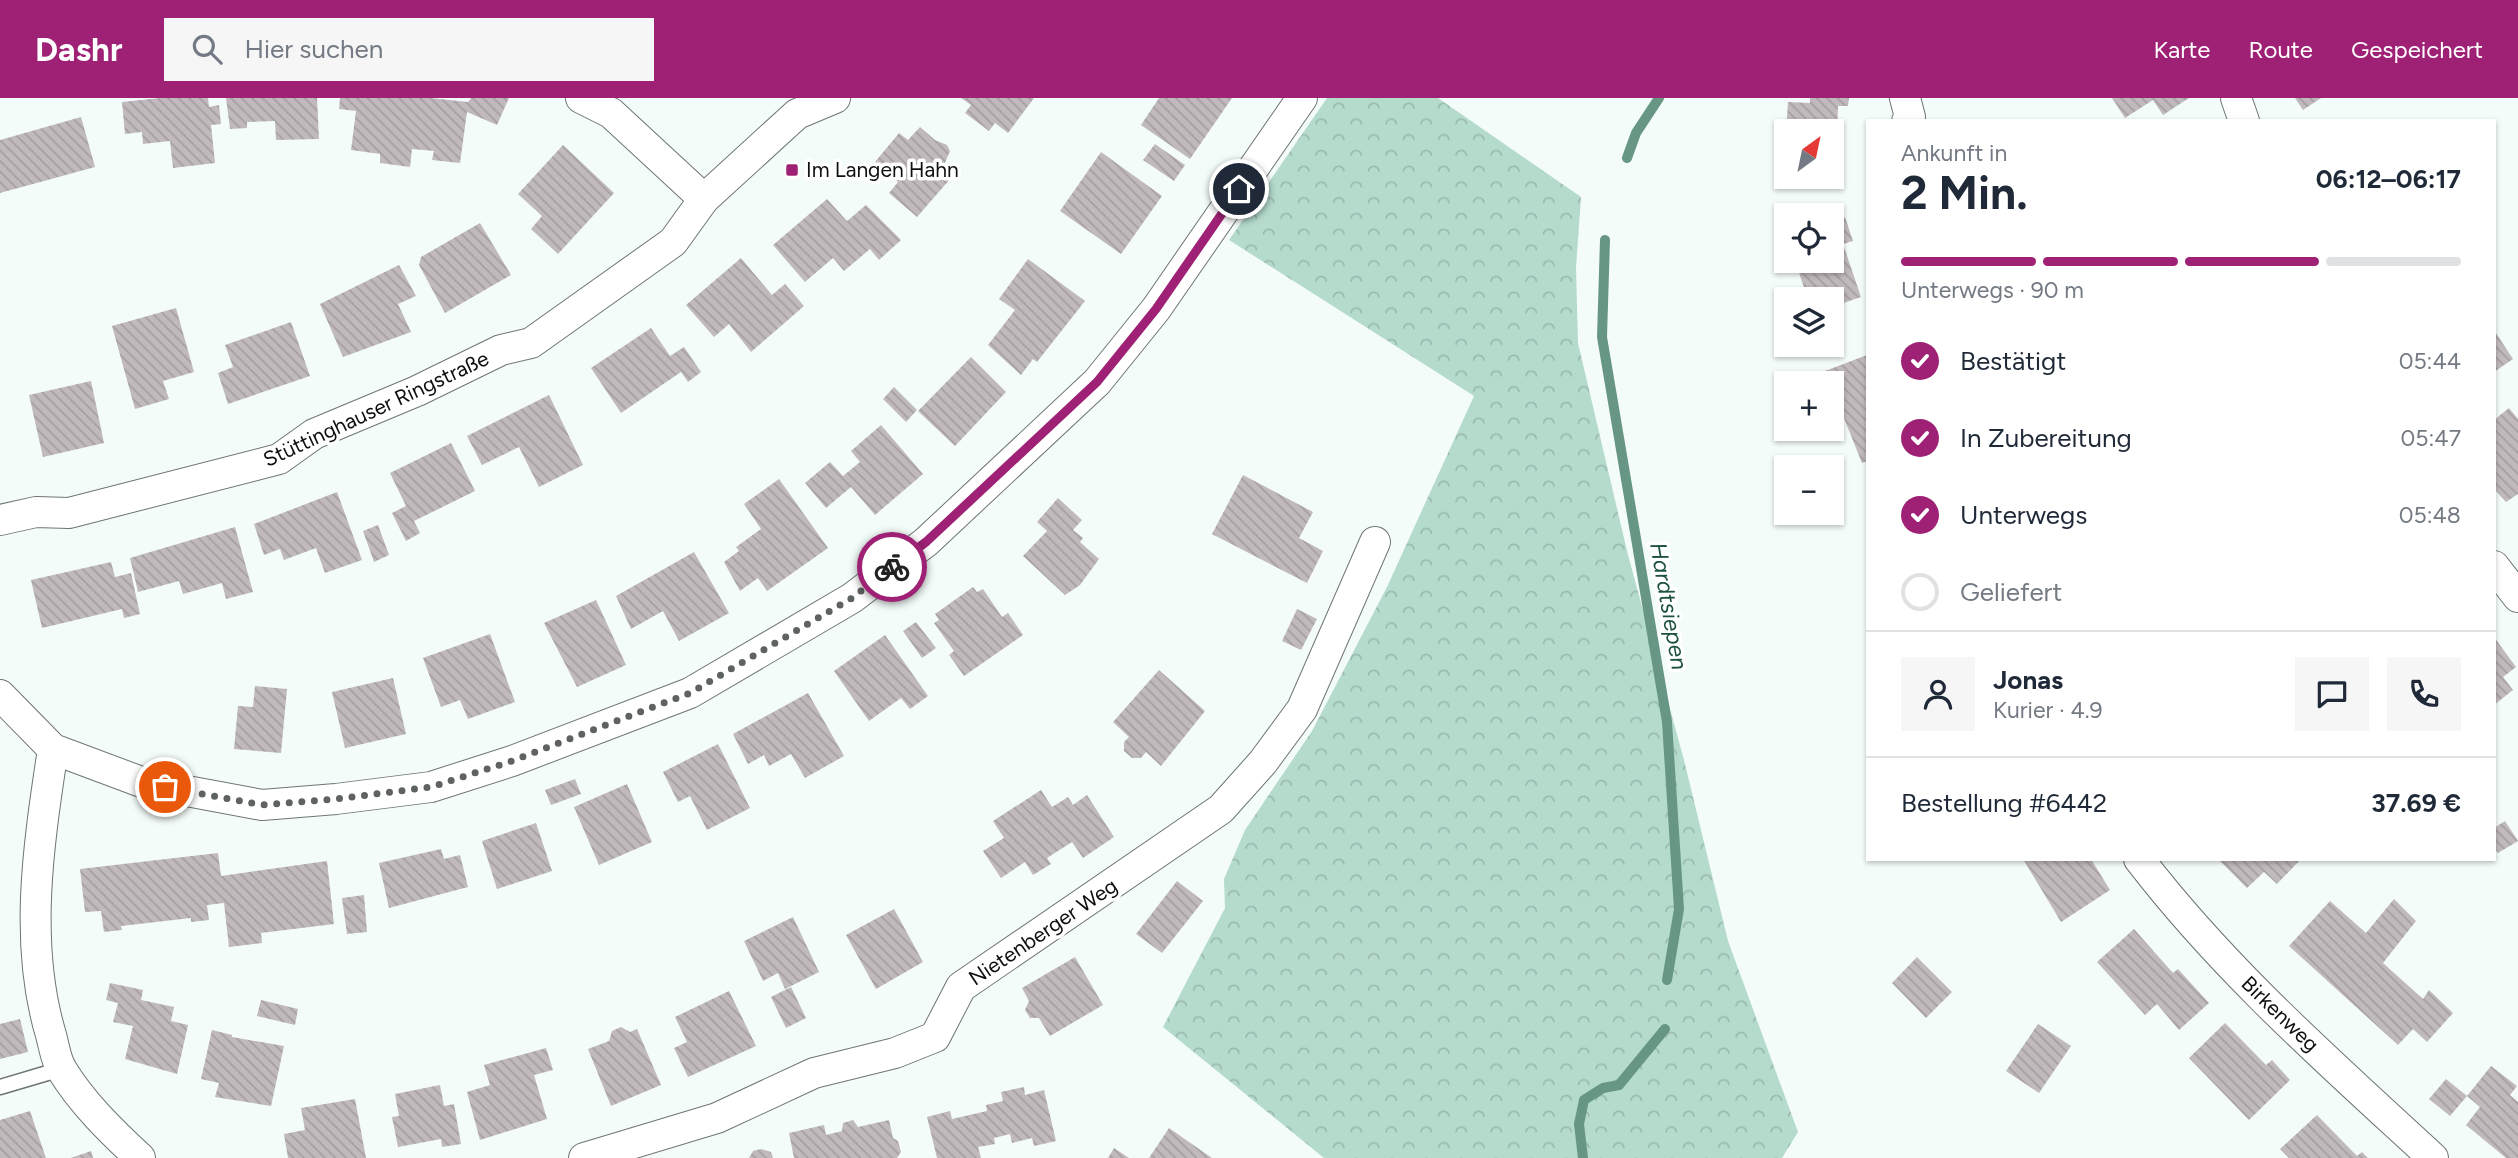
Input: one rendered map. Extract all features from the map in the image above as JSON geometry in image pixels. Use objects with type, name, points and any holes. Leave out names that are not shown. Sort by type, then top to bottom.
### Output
[{"type":"street","points":[[581,98],[611,113],[704,199]]},
{"type":"street","name":"Stüttinghauser Ringstraße","points":[[0,520],[36,512],[69,513],[279,459],[314,434],[417,391],[501,350],[531,343],[673,242],[704,199],[797,114],[835,98]]},
{"type":"street","points":[[0,695],[53,749],[144,783],[262,805],[431,787],[512,761],[690,693],[862,590],[926,542],[1097,382],[1156,309],[1301,98]]},
{"type":"street","points":[[1905,98],[1908,119]]},
{"type":"street","points":[[2236,98],[2243,119]]},
{"type":"street","name":"Nietenberger Weg","points":[[584,1158],[717,1118],[814,1073],[895,1053],[934,1037],[961,988],[1222,809],[1263,762],[1302,709],[1375,542]]},
{"type":"street","points":[[2496,569],[2518,597]]},
{"type":"street","points":[[53,749],[38,851],[36,907],[41,1002],[61,1069],[108,1128],[140,1158]]},
{"type":"street","name":"Birkenweg","points":[[2140,861],[2165,894],[2253,989],[2432,1158]]},
{"type":"lane","points":[[0,1087],[61,1069]]},
{"type":"green space","points":[[1327,98],[1438,98],[1581,197],[1576,268],[1578,343],[1628,555],[1684,760],[1728,941],[1798,1132],[1782,1158],[1324,1158],[1163,1027],[1225,908],[1224,879],[1245,830],[1312,731],[1387,587],[1474,396],[1229,240]]},
{"type":"building","points":[[160,98],[208,98],[209,107],[219,105],[221,124],[211,125],[215,163],[173,168],[170,141],[143,144],[142,132],[125,134],[122,102]]},
{"type":"building","points":[[226,98],[317,98],[319,139],[276,140],[275,121],[247,122],[247,128],[230,129]]},
{"type":"building","points":[[340,98],[430,98],[468,102],[471,98],[509,98],[497,125],[467,112],[460,163],[432,160],[434,151],[412,149],[410,167],[380,163],[380,154],[351,150],[356,111],[339,109]]},
{"type":"building","points":[[961,98],[1034,98],[1008,133],[995,123],[989,131],[965,113],[971,105]]},
{"type":"building","points":[[1159,98],[1232,98],[1190,159],[1141,125]]},
{"type":"building","points":[[1810,98],[1849,98],[1848,106],[1838,106],[1838,119],[1787,119],[1788,102],[1810,103]]},
{"type":"building","points":[[2112,98],[2189,98],[2163,115],[2153,100],[2125,118]]},
{"type":"building","points":[[2295,98],[2321,98],[2303,110]]},
{"type":"building","points":[[81,117],[95,167],[0,193],[0,140]]},
{"type":"building","points":[[920,127],[935,140],[947,145],[950,151],[942,170],[951,178],[917,217],[889,193],[898,182],[875,162],[899,133],[908,140]]},
{"type":"building","points":[[1155,144],[1185,165],[1174,181],[1143,160]]},
{"type":"building","points":[[563,145],[614,193],[558,254],[531,229],[542,216],[518,194]]},
{"type":"building","points":[[1101,152],[1162,196],[1121,254],[1060,211]]},
{"type":"building","points":[[827,199],[847,221],[866,205],[901,240],[879,260],[870,249],[844,271],[833,258],[805,282],[773,245]]},
{"type":"building","points":[[1844,217],[1853,241],[1844,244]]},
{"type":"building","points":[[480,223],[511,275],[445,313],[419,265],[421,257]]},
{"type":"building","points":[[1844,247],[1861,297],[1844,303],[1844,287],[1804,287],[1799,273],[1844,273]]},
{"type":"building","points":[[741,258],[772,295],[785,284],[804,306],[751,352],[729,324],[714,337],[686,305]]},
{"type":"building","points":[[1028,259],[1085,301],[1037,362],[1033,359],[1021,375],[988,345],[1015,310],[999,299]]},
{"type":"building","points":[[399,265],[416,296],[398,304],[411,332],[343,357],[320,304]]},
{"type":"building","points":[[176,308],[194,372],[163,381],[169,399],[135,409],[112,326]]},
{"type":"building","points":[[291,322],[310,376],[228,404],[218,373],[233,367],[225,345]]},
{"type":"building","points":[[651,328],[670,356],[684,347],[701,372],[688,382],[681,372],[621,413],[591,368]]},
{"type":"building","points":[[2496,333],[2513,359],[2496,371]]},
{"type":"building","points":[[1866,355],[1866,461],[1862,463],[1844,418],[1844,371],[1825,371]]},
{"type":"building","points":[[971,357],[1006,392],[955,446],[918,411]]},
{"type":"building","points":[[91,381],[104,443],[43,457],[29,395]]},
{"type":"building","points":[[894,387],[917,410],[906,422],[883,399]]},
{"type":"building","points":[[549,395],[583,465],[539,487],[519,447],[482,465],[467,436]]},
{"type":"building","points":[[2509,408],[2518,419],[2518,494],[2506,502],[2496,491],[2496,418]]},
{"type":"building","points":[[881,425],[923,474],[875,515],[851,487],[826,508],[805,483],[830,462],[843,476],[860,462],[851,451]]},
{"type":"building","points":[[451,443],[475,491],[414,521],[420,533],[406,541],[392,513],[406,506],[390,473]]},
{"type":"building","points":[[1243,475],[1313,512],[1299,538],[1323,551],[1307,583],[1212,534]]},
{"type":"building","points":[[779,479],[828,548],[767,591],[758,578],[740,591],[724,562],[739,551],[736,547],[761,529],[744,504]]},
{"type":"building","points":[[337,492],[362,560],[325,573],[316,548],[284,560],[280,549],[264,555],[254,524]]},
{"type":"building","points":[[1058,498],[1082,520],[1073,530],[1083,538],[1080,542],[1099,559],[1080,585],[1065,595],[1023,556],[1047,531],[1037,522]]},
{"type":"building","points":[[378,525],[389,555],[374,562],[363,531]]},
{"type":"building","points":[[235,527],[253,592],[226,599],[222,583],[183,594],[179,581],[138,592],[130,558]]},
{"type":"building","points":[[694,552],[729,613],[679,641],[663,611],[631,629],[616,596]]},
{"type":"building","points":[[111,562],[115,577],[131,573],[140,614],[124,618],[122,609],[42,628],[31,580]]},
{"type":"building","points":[[973,587],[977,592],[983,589],[1002,617],[1008,613],[1023,635],[964,676],[949,655],[954,651],[934,623],[939,620],[935,614]]},
{"type":"building","points":[[596,600],[626,665],[577,687],[544,623]]},
{"type":"building","points":[[1297,609],[1317,619],[1301,650],[1282,641]]},
{"type":"building","points":[[916,622],[936,648],[922,658],[903,631]]},
{"type":"building","points":[[490,634],[515,702],[468,719],[460,700],[441,707],[423,658]]},
{"type":"building","points":[[885,635],[928,696],[910,709],[901,698],[869,721],[834,671]]},
{"type":"building","points":[[2496,640],[2516,667],[2503,677],[2513,690],[2496,703]]},
{"type":"building","points":[[1159,670],[1205,711],[1161,766],[1146,752],[1141,758],[1132,758],[1124,751],[1124,742],[1129,737],[1113,722]]},
{"type":"building","points":[[393,678],[406,734],[345,748],[332,692]]},
{"type":"building","points":[[255,686],[287,689],[281,753],[234,749],[238,706],[253,707]]},
{"type":"building","points":[[808,693],[844,756],[805,778],[791,754],[769,766],[764,755],[748,764],[733,734]]},
{"type":"building","points":[[718,744],[750,808],[707,830],[690,796],[678,802],[663,772]]},
{"type":"building","points":[[575,779],[581,794],[551,805],[545,790]]},
{"type":"building","points":[[627,784],[652,842],[599,865],[574,807]]},
{"type":"building","points":[[1041,790],[1052,807],[1068,797],[1073,805],[1087,795],[1114,837],[1083,858],[1072,842],[1047,858],[1051,864],[1033,875],[1025,862],[1001,878],[983,851],[1004,838],[993,821]]},
{"type":"building","points":[[2505,821],[2518,841],[2498,853],[2496,850],[2496,827]]},
{"type":"building","points":[[536,823],[552,871],[497,889],[482,841]]},
{"type":"building","points":[[441,849],[444,859],[460,855],[468,887],[389,908],[379,863]]},
{"type":"building","points":[[218,853],[221,876],[327,861],[334,924],[261,933],[262,943],[229,947],[224,903],[207,905],[209,920],[191,922],[191,918],[121,926],[122,930],[104,932],[101,911],[85,912],[80,869]]},
{"type":"building","points":[[2024,861],[2092,861],[2110,890],[2061,922]]},
{"type":"building","points":[[2220,861],[2299,861],[2277,884],[2264,872],[2247,888]]},
{"type":"building","points":[[1177,881],[1203,901],[1162,953],[1136,934]]},
{"type":"building","points":[[364,895],[367,932],[347,934],[342,898]]},
{"type":"building","points":[[2394,899],[2416,921],[2383,963],[2423,999],[2429,990],[2453,1013],[2427,1042],[2413,1029],[2398,1045],[2289,946],[2330,901],[2366,933]]},
{"type":"building","points":[[894,909],[923,962],[876,989],[846,935]]},
{"type":"building","points":[[793,917],[819,972],[785,989],[778,973],[763,981],[744,941]]},
{"type":"building","points":[[2134,929],[2173,973],[2178,969],[2209,1003],[2179,1030],[2157,1004],[2145,1015],[2097,962]]},
{"type":"building","points":[[1075,957],[1103,1005],[1050,1036],[1039,1018],[1030,1018],[1025,1010],[1029,1001],[1022,988]]},
{"type":"building","points":[[1917,957],[1952,992],[1926,1018],[1892,983]]},
{"type":"building","points":[[110,983],[143,990],[141,1000],[174,1007],[171,1021],[188,1025],[177,1074],[125,1059],[133,1026],[113,1022],[118,1003],[106,1000]]},
{"type":"building","points":[[791,987],[806,1018],[786,1028],[771,997]]},
{"type":"building","points":[[729,991],[756,1046],[688,1077],[674,1048],[687,1042],[675,1017]]},
{"type":"building","points":[[261,1000],[298,1009],[295,1025],[257,1016]]},
{"type":"building","points":[[20,1019],[28,1052],[0,1059],[0,1024]]},
{"type":"building","points":[[2225,1023],[2266,1065],[2272,1060],[2290,1080],[2249,1120],[2189,1058]]},
{"type":"building","points":[[2038,1024],[2071,1046],[2039,1093],[2006,1071]]},
{"type":"building","points":[[621,1027],[630,1032],[637,1029],[661,1085],[611,1106],[588,1049],[609,1041],[612,1031]]},
{"type":"building","points":[[212,1030],[232,1037],[284,1046],[271,1106],[215,1097],[219,1083],[201,1079]]},
{"type":"building","points":[[546,1048],[553,1070],[534,1075],[547,1119],[480,1140],[467,1092],[490,1085],[484,1065]]},
{"type":"building","points":[[2491,1066],[2517,1086],[2510,1095],[2518,1102],[2518,1158],[2506,1158],[2466,1125],[2480,1107],[2467,1096]]},
{"type":"building","points":[[2446,1079],[2467,1096],[2450,1116],[2429,1099]]},
{"type":"building","points":[[440,1085],[444,1106],[454,1104],[461,1144],[442,1147],[441,1139],[398,1147],[392,1117],[399,1116],[395,1094]]},
{"type":"building","points":[[1024,1087],[1025,1095],[1044,1090],[1056,1141],[1034,1146],[1032,1138],[1012,1143],[1010,1134],[994,1138],[995,1144],[978,1147],[981,1158],[937,1158],[927,1117],[950,1111],[952,1119],[987,1111],[986,1105],[1003,1101],[1001,1092]]},
{"type":"building","points":[[355,1099],[366,1158],[288,1158],[284,1134],[305,1130],[301,1108]]},
{"type":"building","points":[[30,1111],[46,1158],[0,1158],[0,1120]]},
{"type":"building","points":[[2317,1115],[2357,1156],[2362,1152],[2368,1158],[2289,1158],[2280,1149]]},
{"type":"building","points":[[853,1120],[858,1127],[889,1120],[893,1138],[898,1141],[901,1152],[897,1158],[794,1158],[789,1133],[824,1125],[826,1135],[842,1131],[843,1123]]},
{"type":"building","points":[[1169,1128],[1212,1158],[1149,1158]]},
{"type":"building","points":[[1114,1148],[1129,1158],[1108,1158]]},
{"type":"building","points":[[761,1149],[771,1152],[773,1158],[749,1158],[753,1151]]},
{"type":"building","points":[[91,1151],[93,1158],[71,1158]]},
{"type":"waterway","name":"Hardtsiepen","points":[[1627,158],[1636,133],[1659,98]]},
{"type":"waterway","name":"Hardtsiepen","points":[[1605,240],[1602,337],[1667,722],[1679,909],[1667,980]]},
{"type":"waterway","name":"Hardtsiepen","points":[[1583,1158],[1579,1124],[1584,1100],[1603,1088],[1619,1085],[1665,1029]]},
{"type":"way so far","points":[[165,787],[262,805],[431,787],[512,761],[690,693],[852,598],[892,567]]},
{"type":"place","name":"Im Langen Hahn","points":[[792,170]]},
{"type":"route","points":[[892,567],[926,542],[1097,382],[1156,309],[1239,189]]}]
